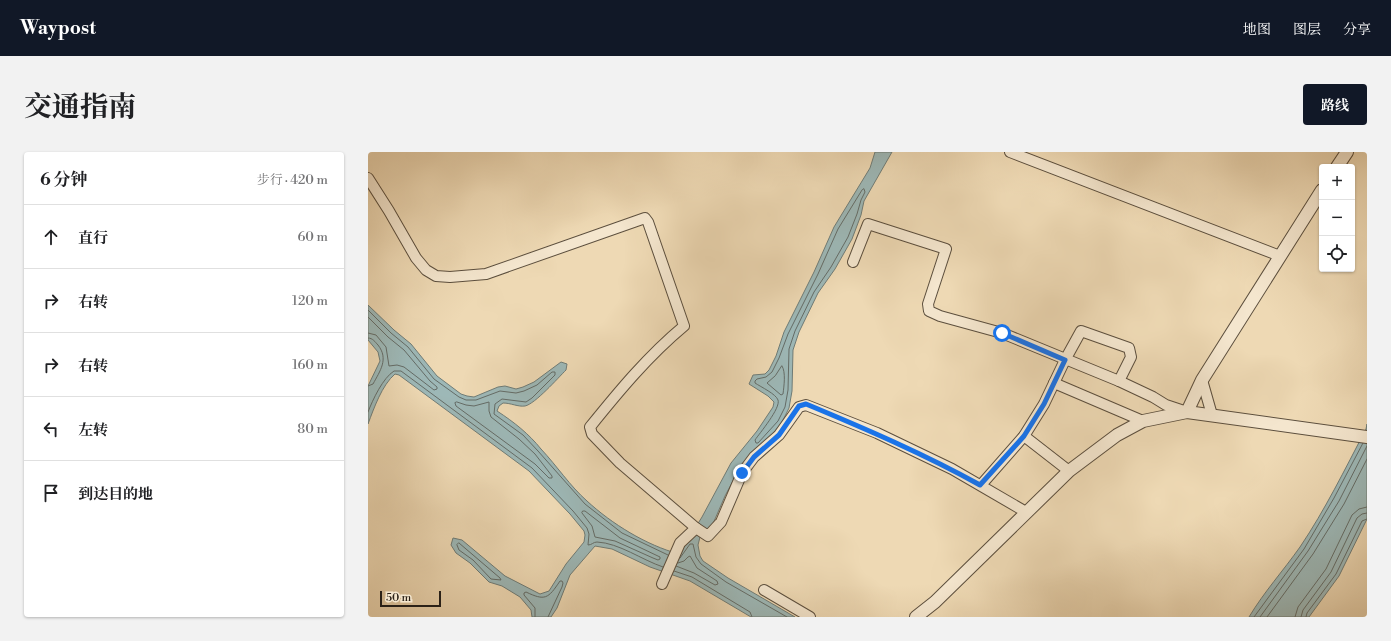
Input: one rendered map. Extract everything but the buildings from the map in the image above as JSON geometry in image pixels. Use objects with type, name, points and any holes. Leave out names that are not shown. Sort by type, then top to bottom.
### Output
[{"type":"street","points":[[1010,152],[1280,256]]},
{"type":"street","points":[[1339,164],[1347,152]]},
{"type":"street","points":[[368,178],[416,258],[426,270],[436,276],[450,277],[486,274],[645,218],[648,222],[684,326],[664,343],[620,389],[590,427],[592,434],[620,463],[696,528],[708,536],[721,522],[742,473],[754,457],[779,435],[799,406],[806,404],[877,433],[952,469],[1026,512]]},
{"type":"street","points":[[1187,412],[1202,380],[1319,195]]},
{"type":"street","points":[[853,262],[868,224],[946,248],[928,304],[929,311],[940,316],[1002,333],[1119,381],[1153,397],[1166,405],[1187,412],[1361,437]]},
{"type":"street","points":[[980,485],[1024,436],[1044,404],[1081,331],[1129,348],[1131,357],[1119,381]]},
{"type":"street","points":[[1202,380],[1212,415]]},
{"type":"street","points":[[1054,383],[1143,421]]},
{"type":"street","points":[[916,617],[935,602],[1069,471],[1117,435],[1143,421],[1187,412]]},
{"type":"street","points":[[1024,436],[1069,471]]},
{"type":"street","points":[[662,584],[680,543],[696,528]]},
{"type":"street","points":[[764,590],[810,617]]},
{"type":"water","points":[[875,152],[892,152],[864,201],[861,215],[852,239],[835,269],[818,293],[799,332],[793,350],[792,391],[789,408],[781,424],[735,477],[712,526],[700,537],[698,545],[700,556],[703,561],[728,578],[795,617],[751,617],[690,581],[650,567],[612,549],[595,546],[570,575],[557,608],[551,617],[532,617],[531,610],[520,597],[502,586],[489,582],[470,563],[456,553],[451,545],[453,538],[462,540],[505,576],[540,594],[549,591],[566,564],[584,542],[585,535],[584,531],[570,514],[529,471],[399,375],[395,374],[386,384],[368,424],[368,386],[380,361],[378,352],[368,340],[368,305],[411,344],[437,376],[461,394],[467,396],[474,397],[498,387],[505,386],[516,389],[523,387],[534,382],[561,362],[567,364],[566,370],[534,401],[525,406],[503,403],[499,406],[497,411],[526,433],[575,489],[607,518],[630,533],[654,545],[679,554],[702,517],[731,463],[757,431],[773,407],[774,402],[768,396],[749,384],[753,375],[765,374],[769,370],[776,356],[784,332],[814,272],[834,227],[870,168]]},
{"type":"water","points":[[1367,424],[1367,519],[1339,576],[1309,617],[1249,617],[1309,533],[1366,429]]},
{"type":"route","points":[[742,473],[754,457],[779,435],[799,406],[806,404],[877,433],[952,469],[980,485],[1024,436],[1044,404],[1065,360],[1002,333]]}]
